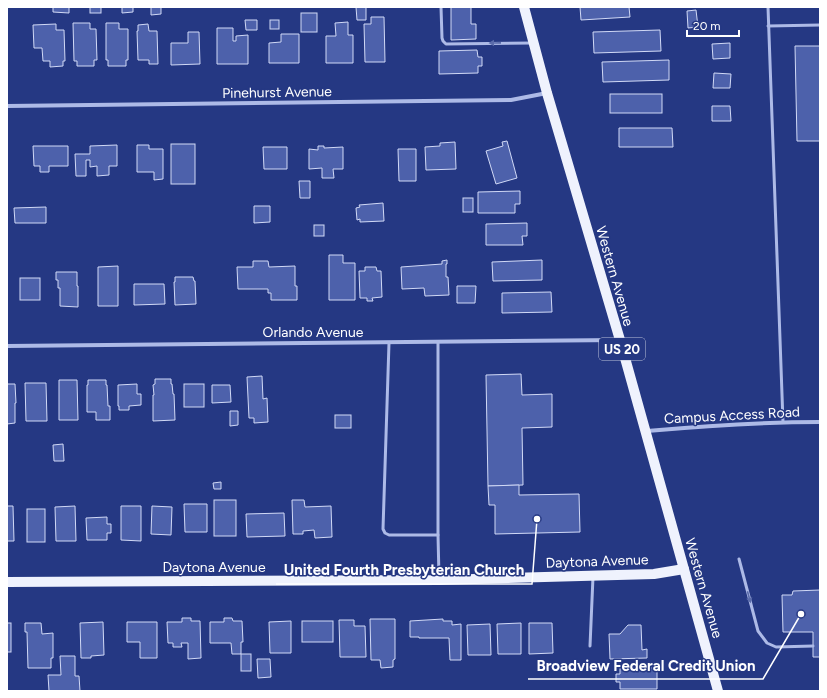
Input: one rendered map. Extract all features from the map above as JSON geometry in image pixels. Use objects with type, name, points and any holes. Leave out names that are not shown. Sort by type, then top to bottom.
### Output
[{"type":"main road","name":"Western Avenue","points":[[524,7],[547,93],[620,340],[718,691]]},
{"type":"main road","name":"Daytona Avenue","points":[[7,582],[439,580],[654,574],[684,569]]},
{"type":"street","name":"Pinehurst Avenue","points":[[7,106],[511,100],[547,93]]},
{"type":"street","name":"Orlando Avenue","points":[[7,346],[620,340]]},
{"type":"street","name":"Campus Access Road","points":[[645,432],[680,428],[783,422],[820,422]]},
{"type":"lane","points":[[441,7],[442,38],[446,44],[534,42]]},
{"type":"lane","points":[[768,7],[783,422]]},
{"type":"lane","points":[[768,26],[820,25]]},
{"type":"lane","points":[[438,342],[439,580]]},
{"type":"lane","points":[[389,343],[383,529],[385,533],[389,535],[438,535]]},
{"type":"lane","points":[[739,559],[758,632],[767,643],[776,647],[813,646]]},
{"type":"lane","points":[[590,646],[593,575]]},
{"type":"building","points":[[53,7],[69,7],[69,13],[53,12]]},
{"type":"building","points":[[90,7],[101,7],[101,13],[90,13]]},
{"type":"building","points":[[122,7],[133,7],[133,12],[122,13]]},
{"type":"building","points":[[151,7],[161,7],[161,14],[151,15]]},
{"type":"building","points":[[356,7],[366,7],[366,20],[357,20]]},
{"type":"building","points":[[451,7],[471,7],[471,24],[476,24],[476,39],[451,40]]},
{"type":"building","points":[[580,7],[629,7],[630,17],[581,20]]},
{"type":"building","points":[[696,10],[698,27],[688,28],[687,11]]},
{"type":"building","points":[[301,13],[317,13],[317,32],[301,32]]},
{"type":"building","points":[[371,17],[384,17],[385,62],[365,62],[364,24],[371,24]]},
{"type":"building","points":[[245,20],[257,20],[257,30],[246,30]]},
{"type":"building","points":[[270,20],[279,20],[279,29],[270,29]]},
{"type":"building","points":[[348,22],[348,35],[353,35],[353,63],[326,63],[326,36],[336,36],[335,23]]},
{"type":"building","points":[[73,23],[90,23],[90,29],[96,29],[97,60],[94,60],[94,66],[77,66],[77,61],[74,61]]},
{"type":"building","points":[[106,23],[119,23],[119,29],[128,29],[128,60],[126,60],[126,66],[108,66],[108,60],[106,60]]},
{"type":"building","points":[[56,24],[56,30],[64,30],[65,61],[63,61],[63,66],[50,67],[50,61],[43,61],[42,48],[34,48],[33,25]]},
{"type":"building","points":[[148,24],[149,31],[157,31],[158,64],[149,64],[149,60],[138,60],[138,25]]},
{"type":"building","points":[[217,28],[233,28],[233,41],[236,41],[236,36],[248,35],[248,64],[217,64]]},
{"type":"building","points":[[660,30],[661,51],[594,53],[593,32]]},
{"type":"building","points":[[188,32],[199,32],[200,64],[171,65],[171,43],[188,43]]},
{"type":"building","points":[[281,34],[299,34],[299,63],[269,63],[269,43],[281,42]]},
{"type":"building","points":[[730,43],[730,58],[713,59],[712,44]]},
{"type":"building","points":[[795,46],[820,46],[820,141],[797,141]]},
{"type":"building","points":[[477,50],[478,57],[482,57],[482,66],[478,66],[478,73],[439,74],[439,51]]},
{"type":"building","points":[[669,60],[669,80],[603,82],[602,62]]},
{"type":"building","points":[[714,73],[731,74],[730,88],[713,88]]},
{"type":"building","points":[[610,94],[662,94],[662,113],[610,113]]},
{"type":"building","points":[[712,106],[730,106],[731,121],[712,121]]},
{"type":"building","points":[[619,128],[672,128],[673,147],[619,147]]},
{"type":"building","points":[[507,141],[517,178],[496,184],[486,151],[503,146],[502,142]]},
{"type":"building","points":[[455,142],[456,169],[426,170],[425,147],[440,146],[440,143]]},
{"type":"building","points":[[171,144],[195,144],[195,184],[171,184]]},
{"type":"building","points":[[117,145],[117,166],[109,166],[109,175],[97,176],[97,166],[90,167],[90,160],[86,160],[86,176],[76,176],[75,154],[90,154],[90,146]]},
{"type":"building","points":[[137,145],[149,145],[149,149],[163,149],[163,179],[154,180],[154,172],[137,172]]},
{"type":"building","points":[[33,146],[68,146],[68,166],[49,166],[49,172],[40,172],[40,166],[34,166]]},
{"type":"building","points":[[318,146],[324,146],[324,148],[343,147],[343,169],[333,169],[334,178],[322,178],[322,168],[309,169],[309,149],[318,150]]},
{"type":"building","points":[[263,147],[287,147],[287,169],[264,169]]},
{"type":"building","points":[[398,149],[416,149],[416,181],[399,181]]},
{"type":"building","points":[[299,181],[310,181],[310,198],[300,198]]},
{"type":"building","points":[[520,191],[520,204],[515,204],[515,213],[478,213],[478,192]]},
{"type":"building","points":[[463,198],[473,198],[473,212],[463,212]]},
{"type":"building","points":[[383,203],[384,221],[360,222],[360,219],[357,220],[356,208],[360,207],[359,205]]},
{"type":"building","points":[[254,206],[270,206],[270,222],[254,223]]},
{"type":"building","points":[[46,207],[46,223],[15,223],[14,208]]},
{"type":"building","points":[[527,223],[527,236],[522,236],[523,245],[486,245],[486,224]]},
{"type":"building","points":[[314,225],[324,225],[324,236],[314,236]]},
{"type":"building","points":[[329,255],[343,255],[343,263],[355,263],[355,300],[329,300]]},
{"type":"building","points":[[447,260],[446,277],[448,277],[449,295],[425,296],[424,288],[402,289],[401,267],[442,264],[442,261]]},
{"type":"building","points":[[542,260],[542,280],[493,281],[492,262]]},
{"type":"building","points":[[253,261],[268,261],[269,267],[295,266],[297,300],[271,300],[271,293],[268,293],[268,289],[238,289],[237,267],[253,267]]},
{"type":"building","points":[[118,266],[118,306],[98,306],[98,267]]},
{"type":"building","points":[[365,267],[376,267],[377,271],[381,271],[382,297],[372,298],[373,301],[367,301],[367,298],[360,298],[359,271],[365,271]]},
{"type":"building","points":[[56,272],[77,272],[78,307],[60,306],[60,288],[58,288],[58,280],[56,280]]},
{"type":"building","points":[[175,277],[193,277],[195,281],[196,304],[175,305]]},
{"type":"building","points":[[20,278],[40,278],[40,300],[20,300]]},
{"type":"building","points":[[134,284],[164,284],[165,304],[134,305]]},
{"type":"building","points":[[457,286],[476,286],[475,303],[457,303]]},
{"type":"building","points":[[551,292],[552,312],[502,313],[502,293]]},
{"type":"building","points":[[521,374],[522,395],[552,394],[552,427],[522,428],[523,485],[488,486],[486,375]]},
{"type":"building","points":[[262,376],[263,399],[267,398],[268,422],[254,423],[254,418],[249,418],[247,377]]},
{"type":"building","points":[[155,379],[171,379],[174,394],[175,420],[153,421],[153,385],[155,384]]},
{"type":"building","points":[[59,380],[77,380],[78,420],[59,420]]},
{"type":"building","points":[[88,380],[106,380],[108,406],[110,406],[110,420],[96,420],[96,412],[87,412]]},
{"type":"building","points":[[25,383],[46,383],[47,421],[26,421]]},
{"type":"building","points":[[7,384],[15,384],[16,403],[15,423],[7,424]]},
{"type":"building","points":[[137,384],[137,394],[141,394],[141,405],[129,406],[129,410],[119,410],[118,385]]},
{"type":"building","points":[[184,384],[204,384],[204,407],[184,407]]},
{"type":"building","points":[[212,385],[230,385],[231,402],[212,403]]},
{"type":"building","points":[[230,411],[238,411],[238,425],[230,426]]},
{"type":"building","points":[[335,415],[351,415],[351,428],[335,428]]},
{"type":"building","points":[[63,444],[64,461],[54,461],[53,445]]},
{"type":"building","points":[[221,482],[221,489],[214,489],[213,483]]},
{"type":"building","points":[[519,485],[519,495],[579,494],[580,532],[495,534],[495,505],[489,505],[488,486]]},
{"type":"building","points":[[214,500],[236,500],[236,536],[214,536]]},
{"type":"building","points":[[292,500],[304,500],[305,507],[331,506],[332,537],[315,538],[314,530],[303,531],[303,534],[293,534]]},
{"type":"building","points":[[184,504],[207,504],[207,532],[185,532]]},
{"type":"building","points":[[7,506],[13,506],[14,541],[7,541]]},
{"type":"building","points":[[75,506],[76,541],[56,541],[55,507]]},
{"type":"building","points":[[121,506],[141,506],[141,541],[121,540]]},
{"type":"building","points":[[152,506],[172,507],[171,535],[151,534]]},
{"type":"building","points":[[27,509],[45,509],[45,542],[27,542]]},
{"type":"building","points":[[284,513],[285,536],[247,537],[246,514]]},
{"type":"building","points":[[107,517],[107,524],[111,524],[111,533],[107,533],[107,540],[87,540],[86,518]]},
{"type":"building","points":[[820,590],[820,657],[813,657],[813,632],[783,632],[782,595],[792,595],[793,591]]},
{"type":"building","points":[[182,618],[191,618],[191,621],[200,621],[201,658],[188,659],[188,643],[181,643],[182,647],[173,647],[173,643],[168,643],[167,622],[182,622]]},
{"type":"building","points":[[224,618],[232,618],[233,621],[242,621],[243,642],[241,642],[241,654],[232,654],[231,643],[210,643],[210,622],[224,622]]},
{"type":"building","points":[[370,619],[395,619],[395,659],[393,660],[393,667],[381,668],[380,660],[371,660]]},
{"type":"building","points":[[443,619],[443,621],[452,621],[452,625],[461,624],[461,660],[450,660],[449,638],[410,637],[410,621]]},
{"type":"building","points":[[339,620],[354,620],[354,626],[365,626],[366,657],[340,657]]},
{"type":"building","points":[[291,621],[291,653],[270,653],[269,622]]},
{"type":"building","points":[[302,621],[333,621],[333,642],[302,642]]},
{"type":"building","points":[[103,622],[104,655],[91,656],[91,658],[81,658],[80,623]]},
{"type":"building","points":[[127,622],[157,622],[157,658],[140,658],[140,642],[127,642]]},
{"type":"building","points":[[7,623],[11,623],[11,652],[7,652]]},
{"type":"building","points":[[25,623],[41,623],[42,634],[53,633],[53,658],[51,658],[51,668],[28,668],[27,632],[25,632]]},
{"type":"building","points":[[521,623],[521,654],[498,654],[497,624]]},
{"type":"building","points":[[529,623],[552,623],[553,653],[529,654]]},
{"type":"building","points":[[490,624],[491,655],[468,655],[467,625]]},
{"type":"building","points":[[628,625],[641,625],[642,650],[647,649],[647,658],[610,659],[609,634],[620,634]]},
{"type":"building","points":[[241,654],[251,654],[251,671],[241,671]]},
{"type":"building","points":[[60,656],[75,656],[75,676],[79,676],[80,691],[49,691],[48,675],[61,675]]},
{"type":"building","points":[[257,659],[270,659],[271,677],[258,678]]},
{"type":"building","points":[[620,668],[657,668],[657,689],[620,689],[620,682],[616,682],[616,674],[620,674]]},
{"type":"place","name":"United Fourth Presbyterian Church","points":[[537,519]]},
{"type":"place","name":"Broadview Federal Credit Union","points":[[801,614]]}]
